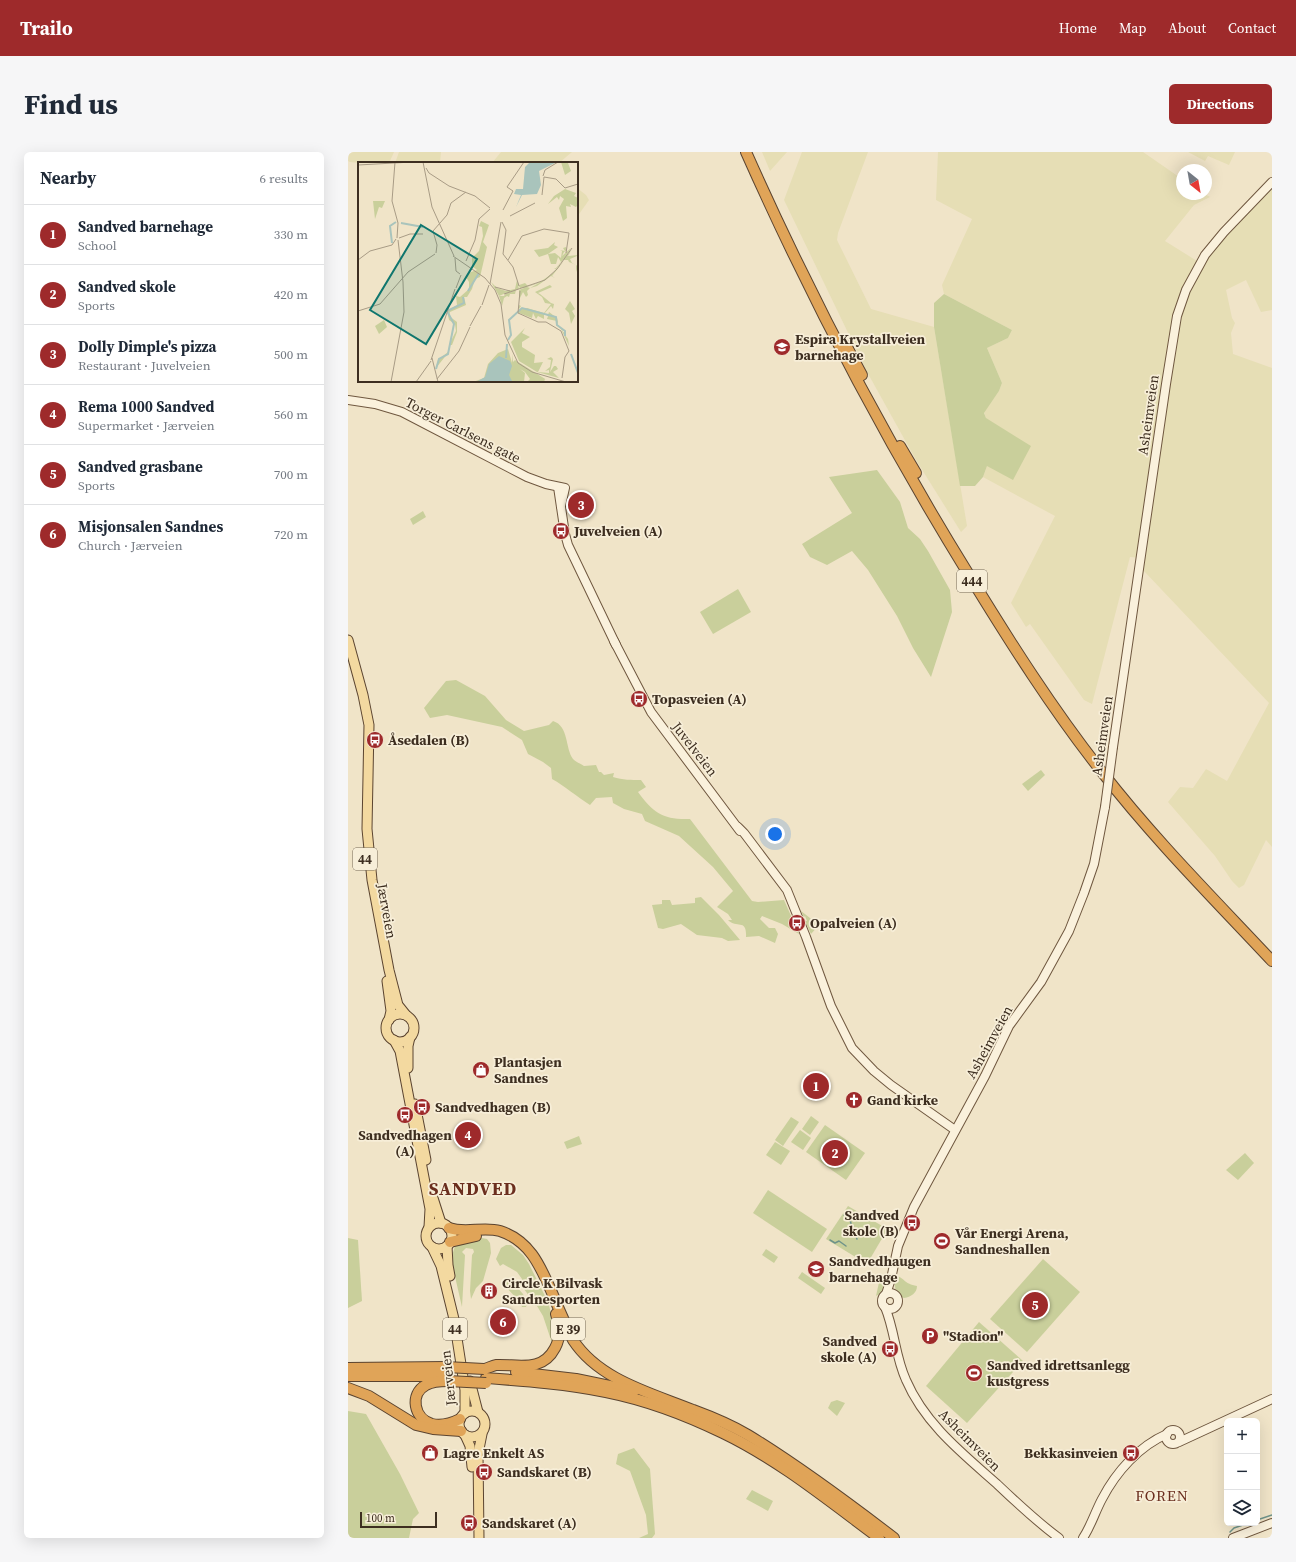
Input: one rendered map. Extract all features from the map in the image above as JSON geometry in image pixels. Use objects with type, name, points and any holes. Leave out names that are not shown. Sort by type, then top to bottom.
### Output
[{"type":"highway","name":"444","points":[[746,152],[798,264],[848,363],[902,462],[998,623],[1071,731],[1126,802],[1172,855],[1272,961]]},
{"type":"highway","name":"444","points":[[753,152],[803,260],[890,427],[928,494],[996,607],[1077,729],[1117,781],[1167,840],[1272,951]]},
{"type":"highway","name":"E 39","points":[[445,1226],[458,1231],[478,1230],[512,1236],[530,1250],[542,1269],[573,1340],[579,1350],[586,1357],[608,1374],[667,1400],[711,1417],[747,1435],[831,1490],[894,1538]]},
{"type":"highway","name":"E 39","points":[[449,1244],[479,1235],[497,1233],[519,1246],[532,1262],[557,1317],[559,1333],[558,1343],[554,1351],[547,1359],[540,1363],[518,1367],[495,1365],[485,1377]]},
{"type":"highway","name":"E 39","points":[[348,1368],[485,1377],[576,1379],[635,1391],[667,1400]]},
{"type":"highway","name":"E 39","points":[[447,1375],[422,1388],[416,1399],[417,1411],[424,1420],[432,1424],[449,1423],[463,1416]]},
{"type":"highway","name":"E 39","points":[[348,1376],[447,1375]]},
{"type":"highway","name":"E 39","points":[[485,1377],[606,1392],[685,1416],[730,1437],[776,1463],[879,1538]]},
{"type":"highway","points":[[348,1388],[370,1396],[416,1425],[463,1433]]},
{"type":"main road","name":"Asheimveien","points":[[890,1294],[891,1279],[898,1246],[906,1224],[985,1076],[1009,1026],[1041,982],[1069,931],[1084,894],[1094,864],[1105,807],[1177,316],[1186,290],[1204,255],[1272,182]]},
{"type":"main road","name":"Torger Carlsens gate","points":[[348,400],[375,404],[402,412],[527,477],[561,488]]},
{"type":"main road","name":"Juvelveien","points":[[561,488],[561,506],[568,545],[629,675],[659,724],[775,874],[784,892],[792,902],[831,1006],[852,1048],[891,1084],[955,1130]]},
{"type":"main road","name":"Jærveien","points":[[348,640],[367,712],[369,734],[367,829],[372,880],[388,970],[398,1005],[406,1015]]},
{"type":"main road","name":"Jærveien","points":[[369,734],[362,812],[367,881],[374,924],[387,983],[391,1011],[389,1020]]},
{"type":"main road","points":[[389,1020],[396,1015],[406,1015]]},
{"type":"main road","name":"44","points":[[406,1015],[410,1017],[414,1026],[408,1046],[407,1063],[436,1208],[452,1237],[449,1244]]},
{"type":"main road","name":"44","points":[[389,1020],[387,1024],[388,1034],[394,1040],[400,1051],[430,1209],[429,1227],[425,1236],[427,1243],[432,1247]]},
{"type":"main road","points":[[394,1040],[403,1041],[410,1037]]},
{"type":"main road","points":[[429,1227],[437,1223],[445,1226]]},
{"type":"main road","name":"Jærveien","points":[[449,1244],[448,1265],[471,1389],[478,1412]]},
{"type":"main road","points":[[432,1247],[440,1249],[449,1244]]},
{"type":"main road","name":"Jærveien","points":[[432,1247],[441,1266],[454,1319],[465,1390],[463,1416]]},
{"type":"main road","points":[[890,1294],[898,1299],[897,1305],[894,1308],[889,1309],[885,1307],[882,1301],[884,1296],[890,1294]]},
{"type":"main road","name":"Asheimveien","points":[[885,1307],[895,1347],[906,1380],[929,1419],[956,1448],[1059,1538]]},
{"type":"main road","name":"Asheimveien","points":[[891,1327],[894,1308]]},
{"type":"main road","points":[[1147,1446],[1159,1443],[1169,1443],[1174,1445],[1179,1437],[1202,1431],[1272,1399]]},
{"type":"main road","points":[[463,1416],[474,1411],[478,1412]]},
{"type":"main road","name":"44","points":[[478,1412],[482,1415],[486,1422],[478,1454],[479,1538]]},
{"type":"main road","name":"44","points":[[463,1416],[459,1423],[470,1446],[474,1538]]},
{"type":"main road","points":[[1083,1538],[1102,1499],[1115,1477],[1129,1460],[1156,1438],[1167,1434],[1172,1430],[1175,1431],[1179,1437]]},
{"type":"main road","points":[[463,1433],[474,1437],[482,1434]]},
{"type":"main road","points":[[1167,1434],[1166,1440],[1169,1443]]},
{"type":"main road","points":[[1089,1538],[1096,1513]]},
{"type":"main road","points":[[1233,1538],[1272,1523]]},
{"type":"main road","name":"Asheimveien","points":[[1051,1530],[1066,1538]]},
{"type":"shaded area","points":[[349,152],[394,152],[390,161],[388,162],[358,163],[348,161]]},
{"type":"shaded area","points":[[399,152],[441,152],[440,162],[395,162]]},
{"type":"shaded area","points":[[501,152],[572,152],[560,162],[493,162]]},
{"type":"shaded area","points":[[762,152],[787,152],[770,171]]},
{"type":"shaded area","points":[[802,152],[868,152],[838,233],[837,240],[871,309],[934,327],[967,526],[961,532],[916,460],[866,370],[784,200]]},
{"type":"shaded area","points":[[938,152],[1143,152],[1176,175],[1176,200],[1204,200],[1194,205],[1165,241],[1197,261],[1203,263],[1211,251],[1272,186],[1272,310],[1261,312],[1246,280],[1226,290],[1232,318],[1235,323],[1231,333],[1233,354],[1272,368],[1272,847],[1266,840],[1244,885],[1239,888],[1232,881],[1215,856],[1168,802],[1180,787],[1193,788],[1206,769],[1227,781],[1269,703],[1143,570],[1143,558],[1130,557],[1092,704],[1084,700],[1030,624],[1026,627],[1011,603],[1055,516],[983,477],[987,466],[986,418],[984,412],[999,391],[1002,383],[987,348],[1008,338],[1012,330],[944,294],[942,285],[972,219],[936,200]]},
{"type":"shaded area","points":[[1188,152],[1235,152],[1229,165],[1208,156],[1205,161]]},
{"type":"shaded area","points":[[578,189],[586,195],[589,200],[578,216]]},
{"type":"green space","points":[[944,294],[1012,330],[1008,338],[987,348],[1002,383],[999,391],[984,413],[986,418],[1031,446],[1013,480],[987,466],[983,477],[975,486],[960,486],[934,327],[934,303]]},
{"type":"green space","points":[[877,470],[900,502],[908,528],[920,539],[950,590],[952,612],[931,677],[913,648],[897,616],[868,570],[852,551],[827,565],[810,557],[802,544],[852,513],[829,477]]},
{"type":"green space","points":[[423,511],[426,517],[413,525],[410,519]]},
{"type":"green space","points":[[738,589],[751,612],[713,634],[700,612]]},
{"type":"green space","points":[[456,680],[485,696],[506,720],[524,731],[549,725],[553,721],[558,724],[564,732],[570,754],[573,759],[584,766],[596,765],[599,772],[604,775],[614,773],[613,777],[627,780],[641,780],[646,787],[638,792],[643,799],[660,814],[673,818],[690,819],[752,901],[784,900],[799,934],[782,924],[762,916],[760,919],[769,928],[775,928],[778,934],[775,943],[759,936],[746,937],[745,928],[741,925],[731,923],[728,920],[732,920],[728,914],[717,907],[733,891],[713,867],[679,836],[645,821],[642,814],[624,809],[613,803],[612,797],[596,798],[590,805],[552,779],[551,768],[528,754],[522,740],[502,727],[447,715],[430,718],[424,708],[446,681]]},
{"type":"green space","points":[[1041,770],[1045,775],[1028,791],[1022,784]]},
{"type":"green space","points":[[701,897],[719,915],[740,940],[728,941],[722,938],[697,935],[681,924],[663,929],[658,928],[652,905],[662,904],[662,900],[670,900],[672,905],[695,903],[695,898]]},
{"type":"green space","points":[[801,911],[819,925],[811,934],[805,921],[807,921],[805,916],[804,917]]},
{"type":"green space","points":[[811,1116],[819,1122],[810,1135],[802,1129]]},
{"type":"green space","points":[[791,1117],[799,1122],[783,1146],[775,1140]]},
{"type":"green space","points":[[825,1125],[865,1153],[846,1180],[806,1152]]},
{"type":"green space","points":[[800,1130],[811,1138],[803,1150],[791,1142]]},
{"type":"green space","points":[[579,1136],[582,1144],[567,1149],[564,1142]]},
{"type":"green space","points":[[775,1142],[790,1151],[781,1165],[766,1155]]},
{"type":"green space","points":[[1245,1153],[1254,1163],[1238,1180],[1226,1170]]},
{"type":"green space","points":[[768,1190],[827,1229],[812,1252],[753,1213]]},
{"type":"green space","points":[[848,1206],[887,1230],[867,1264],[826,1239]]},
{"type":"green space","points":[[348,1238],[358,1240],[362,1301],[348,1308]]},
{"type":"green space","points":[[482,1238],[487,1239],[490,1243],[491,1253],[483,1281],[476,1288],[471,1299],[472,1255],[474,1252],[473,1249],[466,1248],[462,1252],[465,1255],[462,1307],[451,1259],[455,1246],[464,1241]]},
{"type":"green space","points":[[506,1245],[511,1245],[523,1255],[548,1302],[554,1324],[552,1343],[543,1316],[537,1306],[532,1306],[530,1297],[520,1284],[522,1279],[517,1272],[503,1264],[500,1266],[496,1259],[501,1248]]},
{"type":"green space","points":[[766,1249],[778,1257],[774,1263],[762,1255]]},
{"type":"green space","points":[[1043,1259],[1080,1292],[1027,1352],[990,1319]]},
{"type":"green space","points":[[802,1272],[825,1288],[821,1294],[798,1278]]},
{"type":"green space","points":[[887,1274],[888,1276],[883,1292],[876,1296],[880,1278]]},
{"type":"green space","points":[[895,1275],[909,1284],[917,1286],[915,1293],[904,1298],[898,1294],[895,1286]]},
{"type":"green space","points":[[508,1277],[523,1294],[527,1303],[526,1307],[522,1307],[519,1301],[505,1286],[504,1283]]},
{"type":"green space","name":"Sandved idrettsanlegg kustgress","points":[[979,1322],[1023,1361],[967,1423],[926,1386]]},
{"type":"green space","points":[[837,1400],[845,1403],[837,1416],[828,1408],[831,1402]]},
{"type":"green space","points":[[348,1411],[366,1414],[400,1474],[419,1513],[413,1519],[409,1538],[348,1538]]},
{"type":"green space","points":[[634,1448],[650,1469],[655,1534],[652,1538],[639,1538],[648,1534],[646,1515],[630,1471],[616,1464],[618,1454]]},
{"type":"green space","points":[[752,1490],[773,1501],[768,1511],[746,1499]]},
{"type":"waterway","points":[[844,1215],[849,1218],[857,1239]]},
{"type":"waterway","points":[[830,1240],[835,1243],[839,1241],[846,1246]]},
{"type":"waterway","points":[[1260,1519],[1272,1515]]},
{"type":"waterway","points":[[1230,1532],[1234,1528],[1240,1526]]},
{"type":"place","name":"Espira Krystallveien barnehage","points":[[782,347]]},
{"type":"place","name":"Dolly Dimple's pizza","points":[[581,505]]},
{"type":"place","name":"Juvelveien (A)","points":[[561,531]]},
{"type":"place","name":"Topasveien (A)","points":[[639,699]]},
{"type":"place","name":"Åsedalen (B)","points":[[375,740]]},
{"type":"place","name":"Opalveien (A)","points":[[797,923]]},
{"type":"place","name":"Plantasjen Sandnes","points":[[481,1070]]},
{"type":"place","name":"Sandved barnehage","points":[[816,1086]]},
{"type":"place","name":"Gand kirke","points":[[854,1100]]},
{"type":"place","name":"Sandvedhagen (B)","points":[[422,1107]]},
{"type":"place","name":"Sandvedhagen (A)","points":[[405,1115]]},
{"type":"place","name":"Rema 1000 Sandved","points":[[468,1135]]},
{"type":"place","name":"Sandved skole","points":[[835,1153]]},
{"type":"place","name":"Sandved skole (B)","points":[[912,1223]]},
{"type":"place","name":"Vår Energi Arena, Sandneshallen","points":[[942,1241]]},
{"type":"place","name":"Sandvedhaugen barnehage","points":[[816,1269]]},
{"type":"place","name":"Circle K Bilvask Sandnesporten","points":[[489,1291]]},
{"type":"place","name":"Sandved grasbane","points":[[1035,1305]]},
{"type":"place","name":"Misjonsalen Sandnes","points":[[503,1322]]},
{"type":"place","name":"\"Stadion\"","points":[[930,1336]]},
{"type":"place","name":"Sandved skole (A)","points":[[890,1349]]},
{"type":"place","name":"Sandved idrettsanlegg kustgress","points":[[974,1373]]},
{"type":"place","name":"Lagre Enkelt AS","points":[[430,1453]]},
{"type":"place","name":"Bekkasinveien","points":[[1131,1453]]},
{"type":"place","name":"Sandskaret (B)","points":[[484,1472]]},
{"type":"place","name":"Sandskaret (A)","points":[[469,1523]]},
{"type":"district","name":"SANDVED","points":[[473,1189]]},
{"type":"district","name":"FOREN","points":[[1162,1496]]}]
